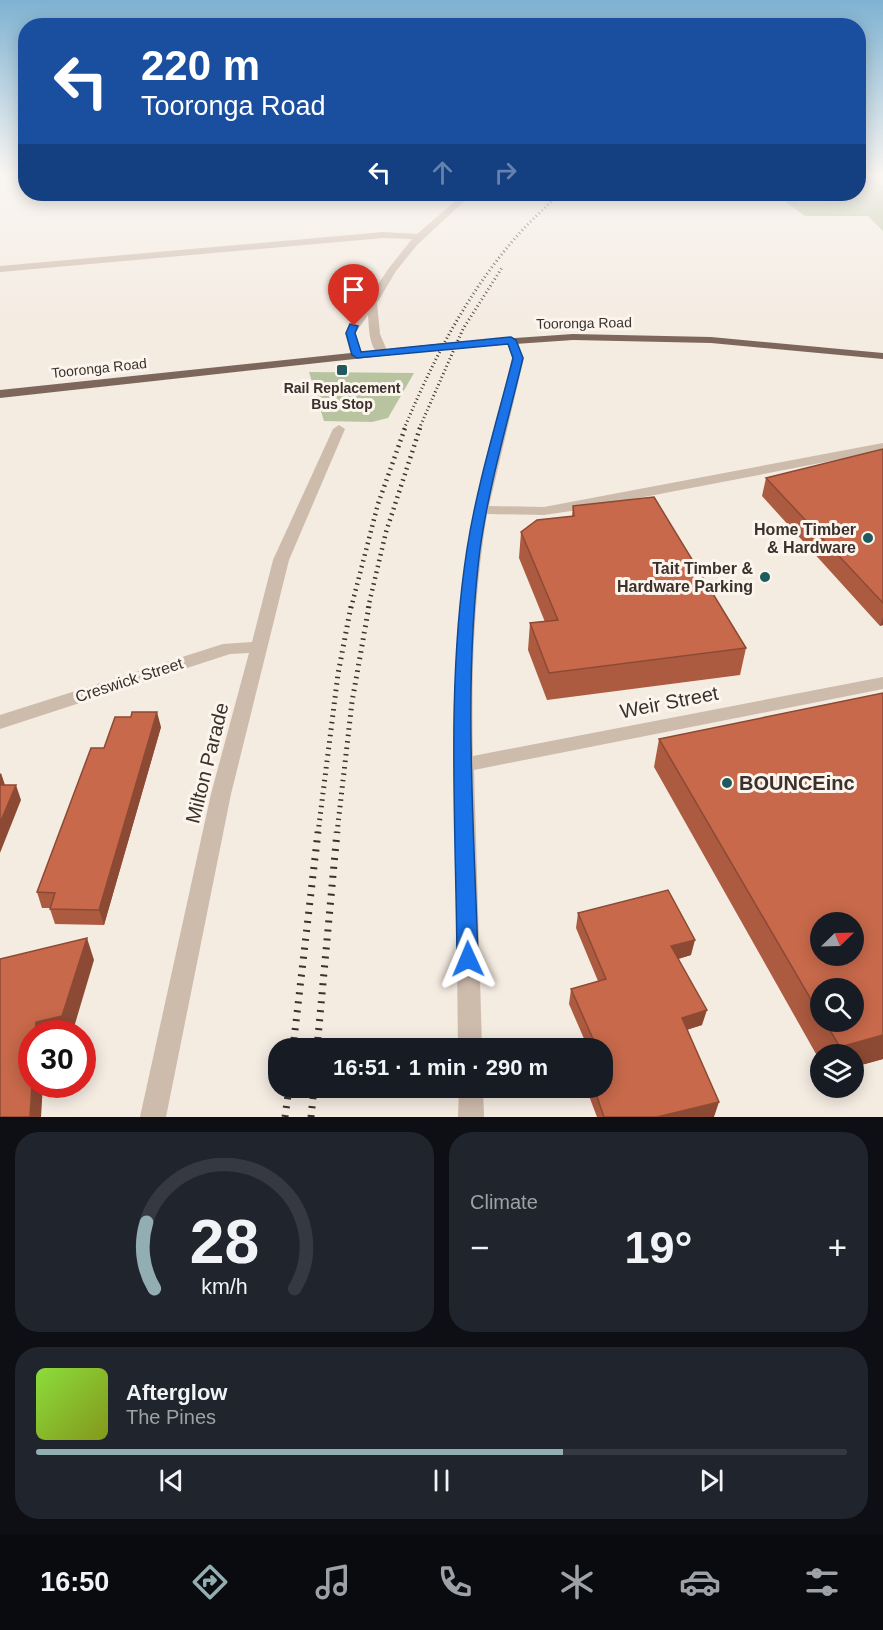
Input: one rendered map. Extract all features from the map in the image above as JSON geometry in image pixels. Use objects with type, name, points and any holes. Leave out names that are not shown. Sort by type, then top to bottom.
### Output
[{"type":"main road","name":"Tooronga Road","points":[[0,394],[511,340],[667,338],[883,356]]},
{"type":"street","points":[[357,355],[351,333],[372,303],[387,274],[416,240],[431,227]]},
{"type":"street","points":[[0,269],[367,237],[416,240]]},
{"type":"street","points":[[372,303],[375,326],[373,335],[382,353]]},
{"type":"street","points":[[470,1038],[463,701],[466,639],[474,550],[481,510],[518,358],[511,340]]},
{"type":"street","name":"Milton Parade","points":[[153,1117],[221,794],[281,560],[310,490],[339,429]]},
{"type":"street","points":[[481,510],[544,511],[571,507],[883,447]]},
{"type":"street","name":"Creswick Street","points":[[0,722],[229,648],[259,647]]},
{"type":"street","name":"Weir Street","points":[[464,765],[883,683]]},
{"type":"street","points":[[471,1098],[471,1117]]},
{"type":"green space","points":[[309,372],[414,373],[388,418],[372,422],[324,421]]},
{"type":"building","points":[[883,449],[883,603],[766,478]]},
{"type":"building","points":[[654,497],[746,648],[549,673],[530,623],[558,620],[521,532],[537,520],[574,516],[573,506]]},
{"type":"building","points":[[883,693],[883,1035],[851,1044],[838,1044],[831,1032],[864,1032],[864,978],[810,978],[810,998],[659,739]]},
{"type":"building","points":[[132,712],[157,712],[99,910],[50,909],[55,893],[37,892],[91,748],[104,748],[115,717],[131,717]]},
{"type":"building","points":[[0,785],[16,785],[0,823]]},
{"type":"building","points":[[668,890],[695,940],[671,946],[707,1010],[682,1018],[719,1102],[657,1117],[604,1117],[597,1098],[613,1098],[613,1038],[593,1038],[571,989],[606,979],[578,913]]},
{"type":"building","points":[[87,938],[62,1016],[45,1020],[18,1020],[18,1098],[31,1098],[30,1117],[0,1117],[0,959]]},
{"type":"railway","points":[[404,429],[439,353],[467,304],[482,280],[525,227]]},
{"type":"railway","points":[[419,429],[463,329],[503,266]]},
{"type":"railway","points":[[351,608],[378,504],[405,428]]},
{"type":"railway","points":[[368,608],[386,532],[420,428]]},
{"type":"railway","points":[[318,833],[338,674],[351,606]]},
{"type":"railway","points":[[337,833],[352,702],[369,606]]},
{"type":"railway","points":[[294,1038],[318,832]]},
{"type":"railway","points":[[318,1038],[337,832]]},
{"type":"railway","points":[[285,1117],[288,1098]]},
{"type":"railway","points":[[311,1117],[313,1098]]},
{"type":"place","name":"Rail Replacement Bus Stop","points":[[342,370]]},
{"type":"place","name":"Home Timber & Hardware","points":[[868,538]]},
{"type":"place","name":"Tait Timber & Hardware Parking","points":[[765,577]]},
{"type":"place","name":"BOUNCEinc","points":[[727,783]]},
{"type":"route","points":[[354,326],[351,333],[357,355],[511,340],[518,358],[481,510],[474,550],[466,639],[463,701],[468,959]]}]
